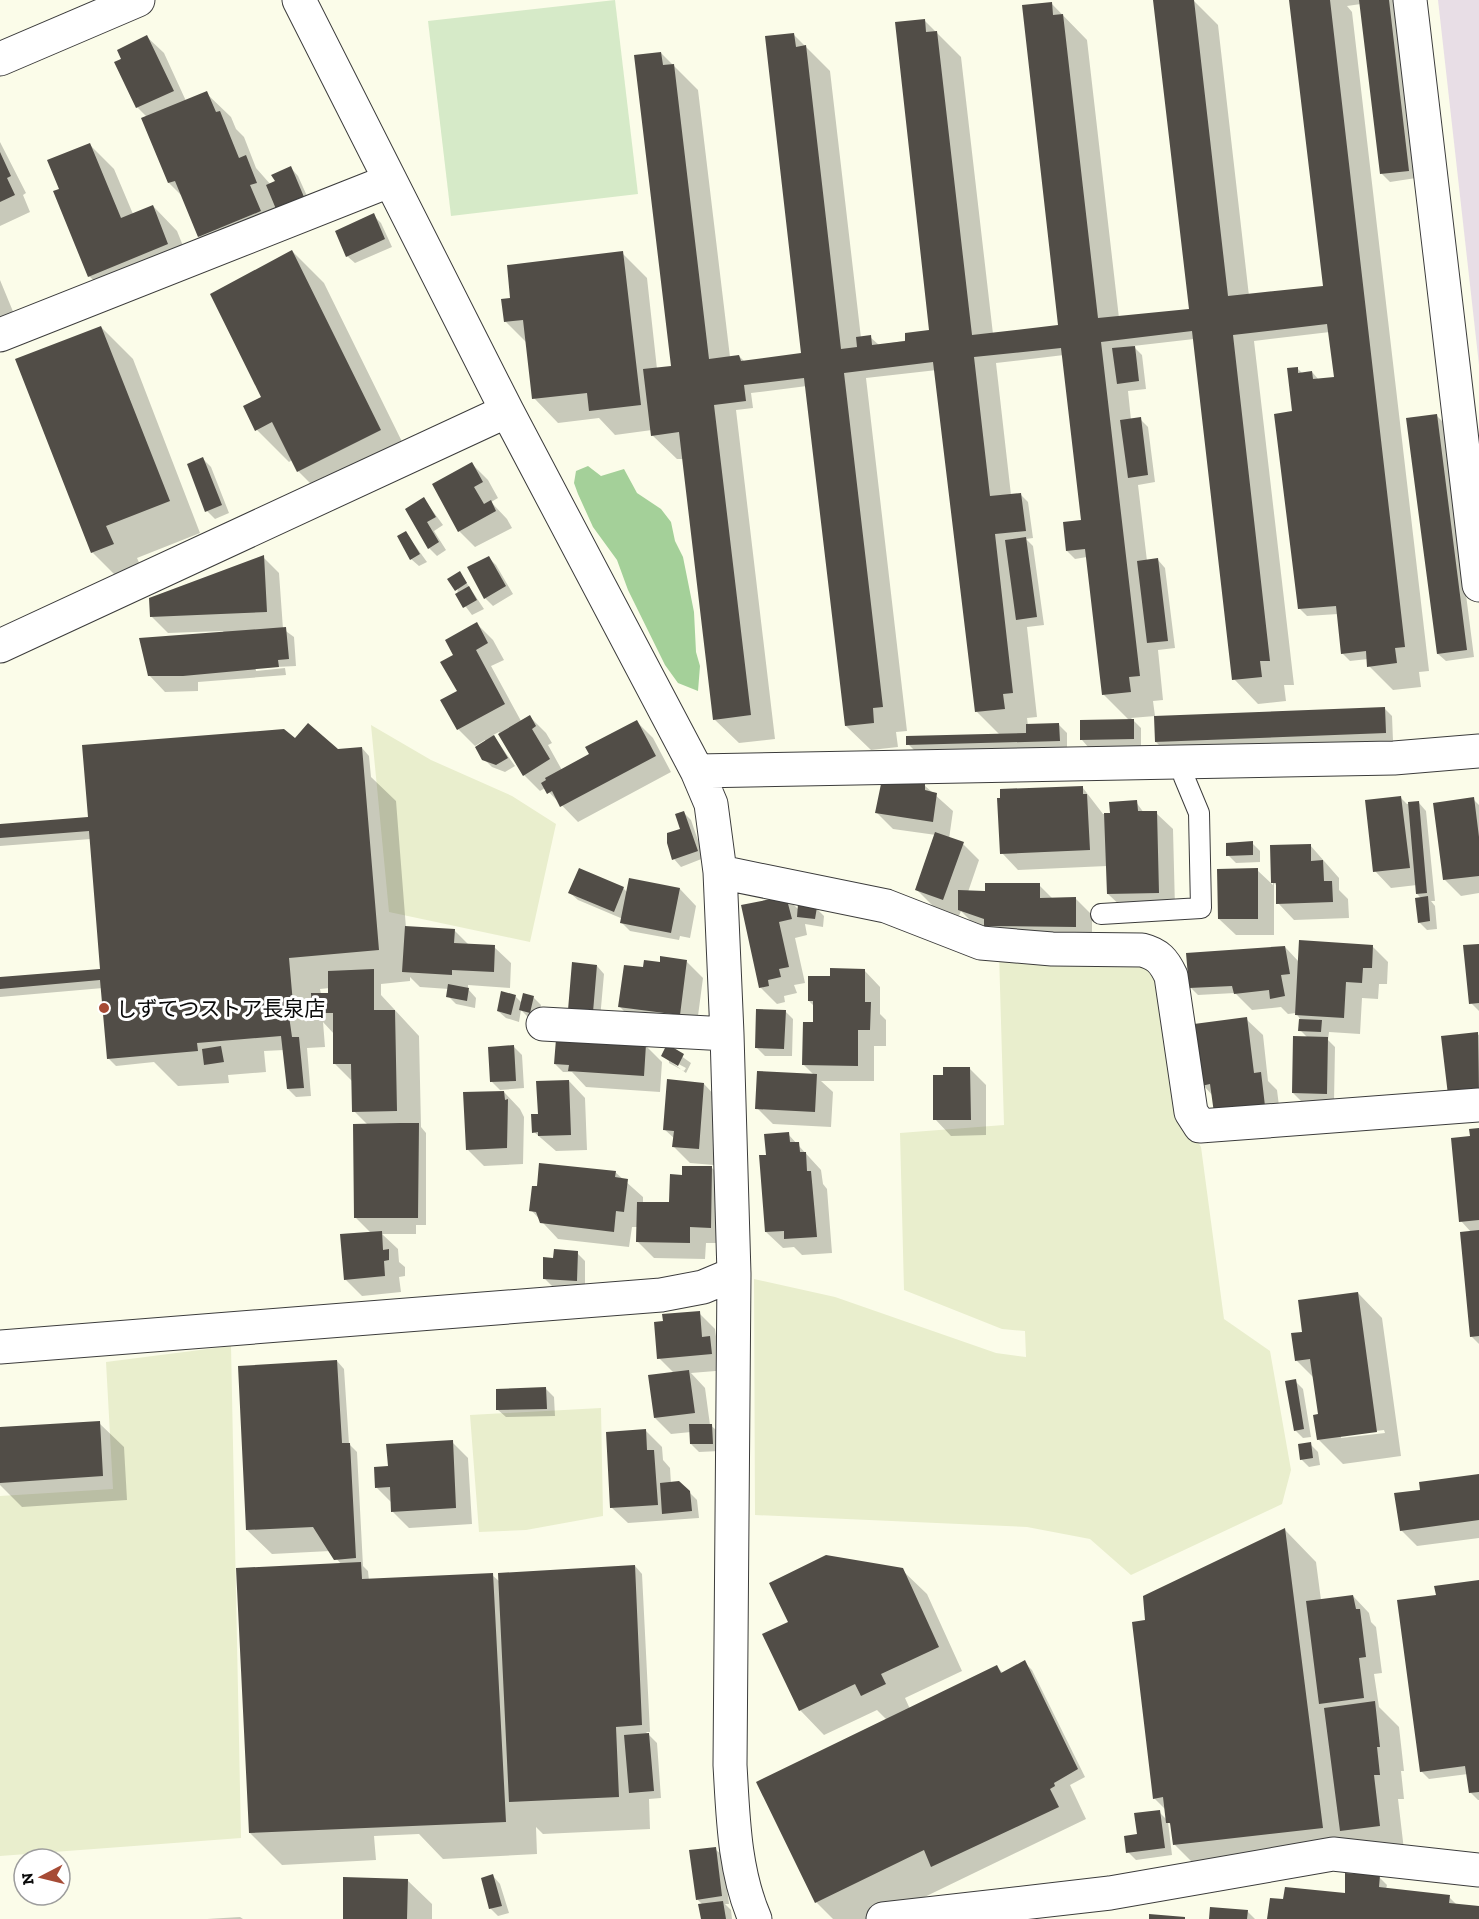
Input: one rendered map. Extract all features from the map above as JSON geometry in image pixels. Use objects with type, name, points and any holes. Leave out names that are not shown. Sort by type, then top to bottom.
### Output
[{"type":"street","points":[[0,59],[138,0]]},
{"type":"street","points":[[299,0],[507,411],[697,771],[711,804],[720,872],[734,1274],[729,1765],[734,1830],[742,1879],[755,1919]]},
{"type":"street","points":[[1410,0],[1479,585]]},
{"type":"street","points":[[0,335],[389,181]]},
{"type":"street","points":[[0,646],[507,411]]},
{"type":"street","points":[[697,771],[1394,758],[1479,751]]},
{"type":"street","points":[[720,872],[886,906],[981,943],[1052,949],[1142,950],[1155,953],[1171,976],[1191,1112],[1200,1126],[1479,1105]]},
{"type":"street","points":[[543,1024],[727,1034]]},
{"type":"street","points":[[0,1347],[661,1295],[703,1287],[734,1274]]},
{"type":"street","points":[[883,1919],[1113,1906],[1333,1854],[1479,1870]]},
{"type":"lane","points":[[1101,914],[1201,908],[1199,813],[1184,777],[1183,762]]},
{"type":"shaded area","points":[[1438,0],[1479,0],[1479,365]]},
{"type":"green space","points":[[615,0],[638,194],[451,216],[428,21]]},
{"type":"green space","points":[[588,466],[601,476],[624,469],[637,493],[661,509],[671,522],[675,541],[683,557],[694,612],[696,652],[700,666],[698,691],[678,683],[665,665],[628,590],[617,560],[593,527],[574,483],[576,471]]},
{"type":"green space","points":[[371,725],[431,760],[512,796],[556,824],[530,942],[389,912]]},
{"type":"green space","points":[[999,953],[1148,959],[1162,980],[1181,1116],[1201,1147],[1224,1319],[1270,1351],[1291,1470],[1282,1504],[1131,1575],[1090,1539],[1027,1527],[755,1515],[754,1279],[835,1297],[996,1353],[1026,1357],[1025,1331],[1002,1329],[904,1290],[900,1133],[1004,1125]]},
{"type":"green space","points":[[231,1346],[241,1838],[72,1851],[72,1847],[12,1847],[12,1855],[0,1856],[0,1496],[113,1489],[106,1362]]},
{"type":"green space","points":[[601,1408],[603,1516],[526,1530],[479,1532],[470,1415]]},
{"type":"building","points":[[1153,0],[1194,0],[1228,296],[1323,286],[1289,0],[1330,0],[1405,647],[1395,648],[1397,663],[1367,667],[1366,651],[1341,654],[1336,606],[1298,609],[1274,414],[1292,411],[1287,368],[1298,367],[1298,373],[1312,371],[1313,379],[1334,377],[1327,324],[1233,335],[1270,661],[1260,661],[1262,677],[1232,680],[1192,331],[1101,342],[1140,676],[1129,677],[1131,692],[1102,695],[1085,549],[1066,551],[1063,522],[1081,520],[1061,348],[974,357],[990,496],[1021,493],[1026,531],[995,534],[1013,693],[1003,694],[1005,709],[975,712],[933,362],[844,373],[883,707],[873,708],[874,723],[845,726],[804,378],[744,385],[746,401],[714,405],[751,715],[713,720],[679,432],[651,436],[643,369],[671,366],[634,55],[661,52],[663,65],[674,64],[709,359],[739,355],[741,361],[801,353],[765,36],[794,33],[796,47],[806,45],[841,349],[857,347],[856,337],[871,335],[872,345],[905,341],[905,333],[929,330],[895,22],[925,19],[926,32],[937,31],[972,335],[1058,325],[1022,5],[1052,2],[1053,15],[1063,14],[1098,318],[1189,309]]},
{"type":"building","points":[[1359,0],[1389,0],[1409,171],[1380,174]]},
{"type":"building","points":[[147,35],[174,91],[136,108],[114,62],[121,59],[117,50]]},
{"type":"building","points":[[207,91],[216,112],[220,111],[239,158],[246,155],[257,183],[250,185],[261,211],[198,237],[175,181],[168,183],[141,118]]},
{"type":"building","points":[[90,143],[121,218],[153,205],[168,244],[88,277],[53,191],[59,189],[47,160]]},
{"type":"building","points":[[0,152],[11,176],[7,178],[15,195],[0,202]]},
{"type":"building","points":[[291,166],[304,197],[276,209],[266,185],[275,181],[271,175]]},
{"type":"building","points":[[374,213],[385,239],[346,257],[335,231]]},
{"type":"building","points":[[292,250],[381,430],[297,472],[272,422],[255,431],[243,406],[261,397],[210,294]]},
{"type":"building","points":[[623,251],[641,405],[589,411],[587,393],[532,399],[523,320],[504,322],[501,299],[510,298],[507,265]]},
{"type":"building","points":[[101,326],[170,501],[106,526],[114,544],[91,553],[15,359]]},
{"type":"building","points":[[1135,346],[1139,381],[1117,384],[1112,348]]},
{"type":"building","points":[[1437,414],[1467,650],[1437,654],[1406,418]]},
{"type":"building","points":[[1141,417],[1148,475],[1128,478],[1120,420]]},
{"type":"building","points":[[203,457],[222,505],[205,512],[187,464]]},
{"type":"building","points":[[472,462],[483,482],[474,487],[484,504],[491,500],[496,511],[458,532],[432,484]]},
{"type":"building","points":[[424,497],[436,517],[427,522],[439,542],[428,549],[405,509]]},
{"type":"building","points":[[406,531],[420,554],[410,560],[397,536]]},
{"type":"building","points":[[1026,537],[1037,617],[1016,620],[1005,540]]},
{"type":"building","points":[[264,555],[267,612],[150,617],[149,598]]},
{"type":"building","points":[[489,556],[506,586],[484,599],[467,567]]},
{"type":"building","points":[[1158,558],[1168,641],[1147,643],[1137,561]]},
{"type":"building","points":[[460,571],[467,583],[455,591],[447,579]]},
{"type":"building","points":[[469,586],[477,600],[463,608],[455,594]]},
{"type":"building","points":[[477,622],[488,643],[476,650],[505,704],[457,730],[440,700],[457,691],[440,662],[453,655],[445,640]]},
{"type":"building","points":[[286,627],[289,659],[278,660],[279,667],[183,676],[148,676],[139,638]]},
{"type":"building","points":[[1385,707],[1386,733],[1155,742],[1154,716]]},
{"type":"building","points":[[530,715],[536,726],[532,729],[550,759],[523,776],[498,734]]},
{"type":"building","points":[[1134,719],[1134,739],[1080,740],[1080,720]]},
{"type":"building","points":[[637,720],[656,756],[560,807],[552,791],[547,794],[541,783],[546,780],[545,778],[589,754],[585,747]]},
{"type":"building","points":[[308,723],[338,749],[362,747],[379,950],[289,958],[294,1015],[289,1016],[292,1037],[299,1037],[304,1088],[287,1089],[281,1036],[197,1043],[198,1051],[107,1059],[100,980],[0,989],[0,977],[100,969],[89,831],[0,838],[0,824],[88,817],[82,745],[284,729],[295,738]]},
{"type":"building","points":[[1059,723],[1060,741],[906,745],[906,736],[1026,733],[1026,724]]},
{"type":"building","points":[[494,735],[508,758],[496,765],[482,760],[475,747]]},
{"type":"building","points":[[881,784],[925,784],[925,790],[937,793],[933,822],[875,813]]},
{"type":"building","points":[[1083,786],[1083,794],[1087,794],[1090,850],[1000,854],[997,798],[1000,798],[1000,789]]},
{"type":"building","points":[[1401,796],[1410,868],[1373,872],[1365,800]]},
{"type":"building","points":[[1474,797],[1479,837],[1479,876],[1443,880],[1433,803]]},
{"type":"building","points":[[1137,800],[1138,811],[1157,811],[1159,893],[1107,894],[1104,813],[1110,813],[1109,802]]},
{"type":"building","points":[[1419,801],[1427,893],[1416,894],[1408,802]]},
{"type":"building","points":[[684,811],[698,851],[672,860],[667,843],[667,833],[680,829],[675,814]]},
{"type":"building","points":[[935,832],[964,842],[943,900],[915,890]]},
{"type":"building","points":[[1253,841],[1253,855],[1226,856],[1226,843]]},
{"type":"building","points":[[1311,844],[1311,861],[1323,860],[1324,881],[1332,881],[1333,902],[1276,904],[1276,883],[1271,883],[1270,845]]},
{"type":"building","points":[[579,868],[624,887],[614,912],[568,893]]},
{"type":"building","points":[[1258,868],[1258,919],[1218,919],[1217,869]]},
{"type":"building","points":[[629,878],[680,888],[671,933],[620,923]]},
{"type":"building","points":[[985,883],[1040,883],[1040,898],[1076,897],[1076,927],[984,926],[984,919],[958,910],[958,890],[985,891]]},
{"type":"building","points":[[786,896],[792,919],[779,922],[789,967],[779,969],[781,977],[768,980],[769,986],[759,988],[741,905]]},
{"type":"building","points":[[1428,896],[1430,921],[1418,923],[1415,898]]},
{"type":"building","points":[[798,904],[817,907],[815,919],[797,917]]},
{"type":"building","points":[[405,926],[455,929],[454,943],[495,945],[494,972],[452,970],[452,975],[402,972]]},
{"type":"building","points":[[1299,940],[1373,945],[1372,968],[1363,968],[1362,983],[1346,982],[1344,1018],[1295,1015]]},
{"type":"building","points":[[1479,944],[1479,1003],[1469,1004],[1463,945]]},
{"type":"building","points":[[1285,946],[1290,974],[1281,975],[1285,996],[1270,999],[1269,990],[1234,994],[1232,986],[1189,988],[1186,953]]},
{"type":"building","points":[[660,956],[687,960],[680,1015],[618,1007],[624,965],[643,967],[644,960],[660,962]]},
{"type":"building","points":[[572,962],[597,965],[593,1012],[568,1010]]},
{"type":"building","points":[[830,968],[865,969],[865,1002],[871,1002],[870,1030],[858,1030],[858,1066],[802,1065],[803,1022],[813,1022],[813,1001],[808,1001],[808,976],[830,976]]},
{"type":"building","points":[[374,969],[374,1010],[395,1010],[397,1111],[352,1112],[351,1064],[333,1064],[333,1013],[312,1013],[311,993],[328,993],[328,971]]},
{"type":"building","points":[[448,984],[469,988],[467,1001],[446,997]]},
{"type":"building","points":[[501,991],[516,995],[511,1015],[497,1011]]},
{"type":"building","points":[[523,993],[534,996],[530,1013],[519,1010]]},
{"type":"building","points":[[756,1009],[786,1010],[784,1049],[755,1048]]},
{"type":"building","points":[[1247,1017],[1254,1073],[1261,1072],[1265,1106],[1214,1113],[1210,1084],[1201,1086],[1194,1024]]},
{"type":"building","points":[[1299,1019],[1322,1020],[1321,1032],[1298,1031]]},
{"type":"building","points":[[1478,1032],[1479,1092],[1448,1095],[1441,1036]]},
{"type":"building","points":[[1293,1036],[1328,1037],[1327,1094],[1292,1093]]},
{"type":"building","points":[[556,1039],[646,1044],[644,1076],[568,1071],[569,1065],[554,1064]]},
{"type":"building","points":[[667,1044],[684,1054],[678,1066],[661,1056]]},
{"type":"building","points":[[514,1045],[516,1081],[490,1082],[488,1047]]},
{"type":"building","points":[[221,1046],[224,1062],[204,1065],[202,1049]]},
{"type":"building","points":[[943,1067],[970,1067],[971,1120],[933,1120],[933,1075],[943,1075]]},
{"type":"building","points":[[757,1071],[817,1074],[815,1112],[755,1109]]},
{"type":"building","points":[[667,1079],[704,1083],[699,1149],[672,1147],[674,1131],[663,1130]]},
{"type":"building","points":[[569,1080],[571,1135],[538,1136],[538,1132],[532,1133],[531,1114],[538,1114],[536,1081]]},
{"type":"building","points":[[504,1091],[505,1100],[508,1099],[507,1148],[466,1150],[463,1092]]},
{"type":"building","points":[[419,1123],[418,1218],[354,1218],[353,1124]]},
{"type":"building","points":[[1479,1128],[1479,1220],[1459,1222],[1451,1138],[1470,1136],[1469,1129]]},
{"type":"building","points":[[789,1132],[790,1142],[799,1142],[800,1152],[806,1152],[807,1171],[811,1171],[817,1237],[784,1239],[784,1231],[765,1232],[759,1155],[766,1155],[764,1134]]},
{"type":"building","points":[[539,1163],[616,1171],[615,1177],[628,1179],[624,1212],[616,1211],[614,1232],[540,1223],[536,1212],[529,1211],[532,1186],[537,1186]]},
{"type":"building","points":[[682,1166],[712,1166],[711,1228],[690,1227],[690,1243],[636,1242],[637,1202],[669,1202],[670,1174],[682,1175]]},
{"type":"building","points":[[1479,1230],[1479,1336],[1470,1337],[1460,1232]]},
{"type":"building","points":[[382,1231],[383,1250],[389,1249],[389,1260],[384,1261],[385,1276],[344,1280],[340,1234]]},
{"type":"building","points":[[554,1249],[578,1251],[577,1281],[543,1279],[543,1257],[553,1258]]},
{"type":"building","points":[[1358,1292],[1377,1432],[1317,1440],[1313,1415],[1318,1414],[1310,1359],[1295,1361],[1291,1333],[1302,1332],[1298,1300]]},
{"type":"building","points":[[700,1311],[702,1337],[710,1336],[712,1354],[657,1359],[654,1322],[663,1321],[662,1314]]},
{"type":"building","points":[[337,1360],[342,1443],[350,1443],[356,1558],[334,1560],[313,1527],[246,1530],[238,1366]]},
{"type":"building","points":[[689,1370],[695,1413],[654,1418],[648,1375]]},
{"type":"building","points":[[1296,1379],[1304,1429],[1294,1431],[1285,1381]]},
{"type":"building","points":[[546,1387],[547,1409],[496,1410],[496,1389]]},
{"type":"building","points":[[100,1421],[103,1476],[0,1483],[0,1427]]},
{"type":"building","points":[[689,1424],[712,1424],[713,1444],[690,1444]]},
{"type":"building","points":[[646,1429],[647,1450],[654,1450],[658,1505],[610,1508],[606,1432]]},
{"type":"building","points":[[453,1440],[456,1508],[391,1512],[390,1487],[375,1488],[374,1467],[388,1466],[386,1444]]},
{"type":"building","points":[[1311,1442],[1313,1458],[1300,1460],[1298,1444]]},
{"type":"building","points":[[1479,1474],[1479,1520],[1400,1531],[1394,1493],[1420,1490],[1419,1482]]},
{"type":"building","points":[[679,1481],[690,1491],[692,1511],[662,1514],[660,1483]]},
{"type":"building","points":[[1285,1528],[1323,1828],[1173,1845],[1170,1823],[1166,1823],[1163,1797],[1153,1799],[1132,1622],[1145,1620],[1143,1596]]},
{"type":"building","points":[[826,1555],[903,1568],[939,1647],[881,1674],[886,1684],[861,1696],[855,1684],[799,1711],[762,1634],[788,1622],[769,1583]]},
{"type":"building","points":[[361,1562],[362,1579],[493,1573],[506,1822],[249,1833],[236,1568]]},
{"type":"building","points":[[635,1565],[642,1725],[616,1727],[619,1797],[509,1802],[498,1573]]},
{"type":"building","points":[[1479,1580],[1479,1792],[1469,1793],[1465,1766],[1420,1772],[1397,1600],[1436,1595],[1434,1586]]},
{"type":"building","points":[[1353,1595],[1356,1609],[1360,1609],[1366,1657],[1359,1658],[1364,1698],[1319,1704],[1306,1601]]},
{"type":"building","points":[[1025,1660],[1078,1769],[1054,1783],[1055,1786],[1050,1789],[1059,1807],[931,1867],[924,1850],[815,1903],[756,1782],[997,1665],[1001,1673]]},
{"type":"building","points":[[1375,1701],[1380,1747],[1377,1747],[1380,1775],[1374,1775],[1380,1826],[1340,1831],[1324,1708]]},
{"type":"building","points":[[649,1733],[654,1791],[629,1793],[624,1735]]},
{"type":"building","points":[[1160,1810],[1165,1848],[1126,1853],[1124,1836],[1137,1834],[1134,1813]]},
{"type":"building","points":[[716,1847],[722,1896],[696,1900],[689,1850]]},
{"type":"building","points":[[1345,1873],[1380,1875],[1379,1887],[1450,1895],[1449,1903],[1479,1906],[1479,1919],[1267,1919],[1270,1898],[1283,1899],[1285,1887],[1345,1893]]},
{"type":"building","points":[[493,1874],[502,1906],[489,1909],[481,1878]]},
{"type":"building","points":[[343,1877],[408,1879],[407,1919],[343,1919]]},
{"type":"building","points":[[723,1901],[726,1919],[701,1919],[698,1904]]},
{"type":"building","points":[[1210,1907],[1248,1910],[1247,1919],[1209,1919]]},
{"type":"building","points":[[1149,1914],[1185,1917],[1185,1919],[1149,1919]]},
{"type":"place","name":"しずてつストア長泉店","points":[[104,1008]]}]
